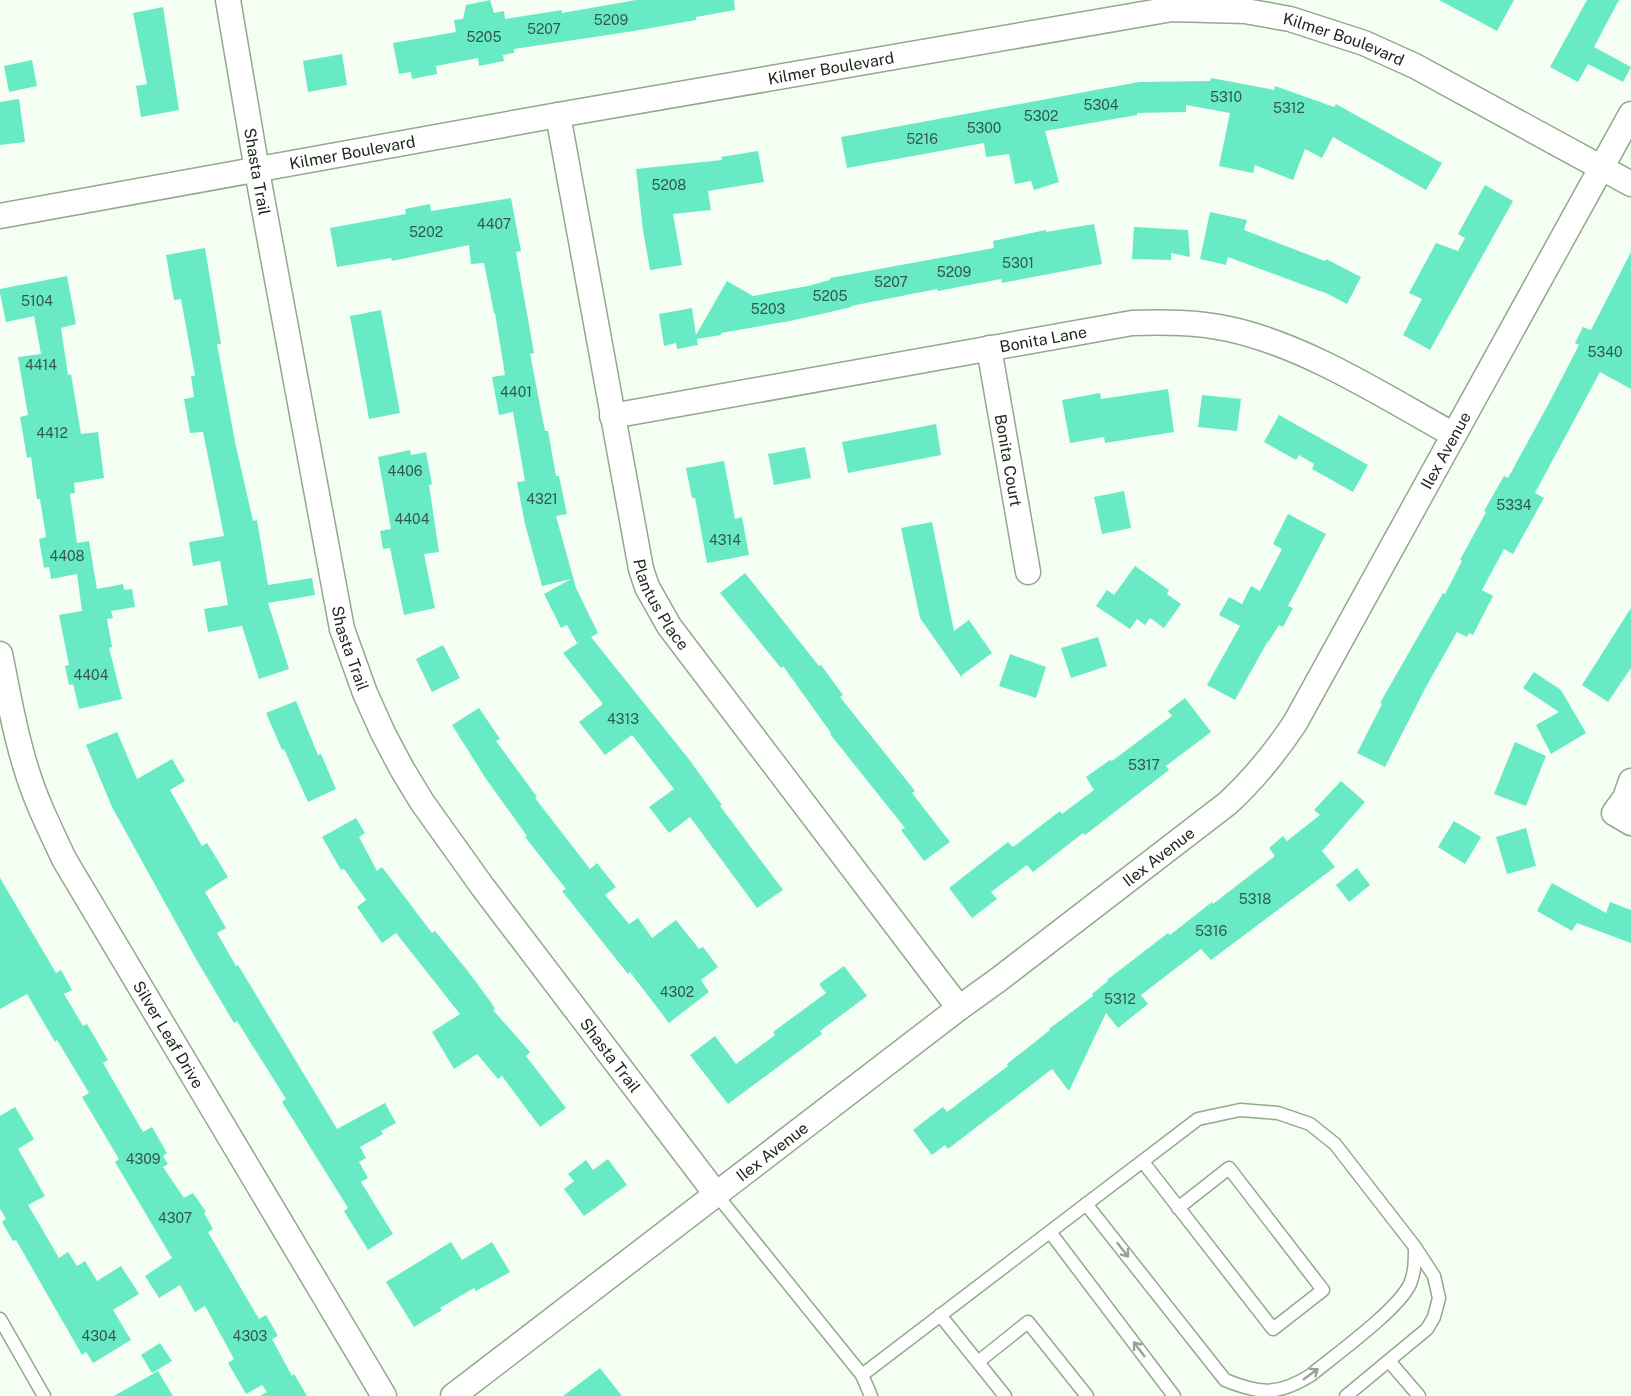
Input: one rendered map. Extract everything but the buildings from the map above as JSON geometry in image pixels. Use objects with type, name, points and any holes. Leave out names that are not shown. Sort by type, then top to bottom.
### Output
[{"type":"street","name":"Shasta Trail","points":[[228,0],[296,389],[342,629],[365,693],[402,769],[422,802],[482,886],[716,1194]]},
{"type":"street","name":"Kilmer Boulevard","points":[[0,216],[1172,9],[1245,11],[1290,19],[1364,42],[1415,66],[1631,184]]},
{"type":"street","name":"Ilex Avenue","points":[[453,1396],[1228,803],[1253,779],[1295,723],[1631,114]]},
{"type":"street","name":"Plantus Place","points":[[558,116],[612,416],[641,569],[647,587],[659,610],[959,1008]]},
{"type":"street","name":"Bonita Lane","points":[[612,416],[1132,323],[1187,324],[1230,329],[1270,341],[1331,368],[1454,435]]},
{"type":"street","name":"Bonita Court","points":[[989,348],[1028,572]]},
{"type":"street","name":"Silver Leaf Drive","points":[[0,654],[26,770],[38,803],[64,859],[105,932],[384,1396]]},
{"type":"street","points":[[1623,818],[1625,798],[1631,781]]},
{"type":"lane","points":[[862,1375],[1198,1119],[1240,1110],[1278,1113],[1310,1124],[1335,1144],[1415,1247],[1434,1276],[1439,1298],[1434,1317],[1427,1329],[1346,1396]]},
{"type":"lane","points":[[1143,1162],[1178,1208],[1273,1329],[1323,1290],[1229,1168],[1178,1208]]},
{"type":"lane","points":[[716,1194],[862,1375],[871,1396]]},
{"type":"lane","points":[[1086,1204],[1225,1380],[1249,1390],[1274,1391],[1296,1384],[1311,1375],[1393,1306],[1409,1286],[1414,1270],[1415,1247]]},
{"type":"lane","points":[[1050,1232],[1174,1396]]},
{"type":"lane","points":[[940,1315],[1005,1396]]},
{"type":"lane","points":[[0,1319],[44,1396]]},
{"type":"lane","points":[[978,1362],[1028,1322],[1087,1396]]},
{"type":"lane","points":[[1389,1361],[1419,1396]]}]
